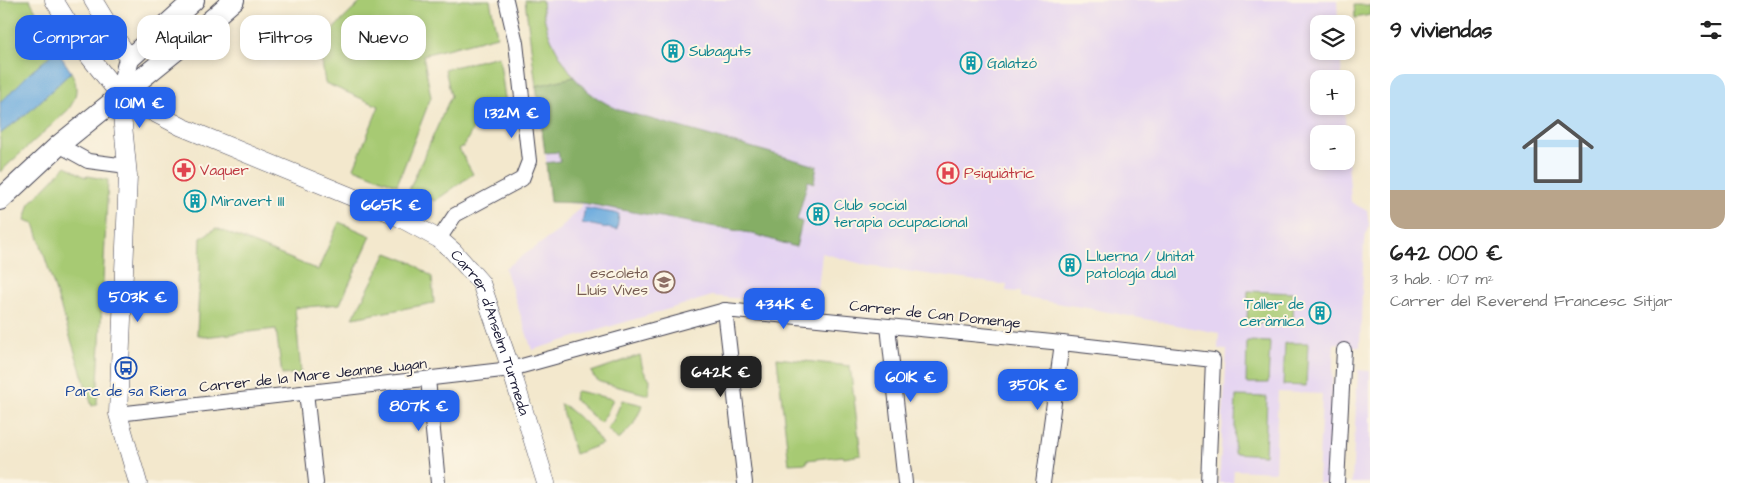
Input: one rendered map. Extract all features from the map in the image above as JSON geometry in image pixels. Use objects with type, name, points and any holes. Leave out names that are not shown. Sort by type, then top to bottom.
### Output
[{"type":"main road","points":[[120,95],[129,59],[194,0]]},
{"type":"main road","points":[[0,200],[59,145],[178,49],[234,0]]},
{"type":"street","points":[[54,0],[88,55],[120,95],[127,166],[118,414],[138,483]]},
{"type":"street","points":[[93,0],[129,59]]},
{"type":"street","points":[[439,239],[455,215],[522,179],[528,161],[516,43],[506,0]]},
{"type":"street","name":"Carrer d'Anselm Turmeda","points":[[120,95],[182,127],[391,213],[439,239],[453,251],[481,283],[511,369],[546,483]]},
{"type":"street","points":[[59,145],[88,161],[127,166]]},
{"type":"street","points":[[725,310],[745,483]]},
{"type":"street","name":"Carrer de Can Domenge","points":[[511,369],[725,310],[1062,343],[1213,360],[1208,483]]},
{"type":"street","points":[[888,326],[905,483]]},
{"type":"street","points":[[1043,483],[1062,343]]},
{"type":"street","points":[[1337,483],[1344,350]]},
{"type":"street","name":"Carrer de la Mare Jeanne Jugan","points":[[118,414],[511,369]]},
{"type":"street","points":[[428,379],[438,483]]},
{"type":"street","points":[[306,392],[316,483]]},
{"type":"shaded area","name":"Psiquiàtric","points":[[525,0],[1337,0],[1338,15],[1310,15],[1310,60],[1341,60],[1341,70],[1310,70],[1310,115],[1345,115],[1345,125],[1310,125],[1310,170],[1349,170],[1351,202],[1367,211],[1369,225],[1364,241],[1360,347],[1334,343],[1327,483],[1318,483],[1322,394],[1278,392],[1275,472],[1234,470],[1233,483],[1219,483],[1227,350],[1218,349],[1219,333],[1020,297],[1020,292],[1006,291],[1007,285],[869,266],[822,253],[816,306],[712,296],[532,350],[505,268],[557,232],[583,204],[550,202]]},
{"type":"shaded area","points":[[1358,370],[1370,371],[1370,483],[1352,483]]},
{"type":"green space","points":[[0,0],[30,0],[38,15],[15,15],[15,60],[45,60],[0,103]]},
{"type":"green space","points":[[363,0],[490,0],[497,36],[426,54],[426,15],[348,15]]},
{"type":"green space","points":[[525,0],[542,0],[545,22],[552,41],[574,77],[536,86]]},
{"type":"green space","points":[[1354,5],[1370,5],[1370,15],[1355,18]]},
{"type":"green space","points":[[341,21],[341,60],[424,60],[431,97],[397,185],[354,168],[379,106],[325,83],[322,60],[331,60],[331,31]]},
{"type":"green space","points":[[499,56],[507,112],[476,116],[477,121],[464,146],[459,149],[473,174],[435,201],[409,190],[451,96],[445,69]]},
{"type":"green space","points":[[71,72],[74,77],[76,92],[68,110],[0,172],[0,134],[30,111]]},
{"type":"green space","points":[[574,77],[584,88],[619,110],[817,166],[814,183],[808,181],[797,220],[802,222],[796,247],[750,233],[583,203],[550,202],[546,163],[560,161],[558,152],[545,153],[536,86]]},
{"type":"green space","points":[[66,166],[85,177],[108,180],[97,404],[92,406],[34,223],[25,220],[30,203]]},
{"type":"green space","points":[[339,222],[371,236],[340,304],[295,308],[301,373],[282,375],[276,329],[203,337],[197,334],[201,238],[216,228],[318,270]]},
{"type":"green space","points":[[387,253],[413,263],[432,277],[434,303],[353,318]]},
{"type":"green space","points":[[1248,291],[1294,293],[1293,324],[1247,323]]},
{"type":"green space","points":[[1247,341],[1270,342],[1268,383],[1246,383]]},
{"type":"green space","points":[[1285,343],[1308,343],[1306,386],[1283,385]]},
{"type":"green space","points":[[640,355],[644,371],[650,379],[649,395],[600,382],[591,372]]},
{"type":"green space","points":[[777,358],[850,366],[861,455],[807,460],[807,463],[789,464]]},
{"type":"green space","points":[[577,391],[613,399],[600,423],[574,399]]},
{"type":"green space","points":[[1236,396],[1267,397],[1265,455],[1234,453]]},
{"type":"green space","points":[[622,400],[643,405],[633,425],[618,440],[607,428],[613,421]]},
{"type":"green space","points":[[560,404],[591,428],[602,444],[575,454]]},
{"type":"water","points":[[45,60],[63,60],[71,72],[30,111],[0,134],[0,103]]},
{"type":"water","points":[[585,208],[619,214],[617,230],[582,223]]},
{"type":"place","name":"Subaguts","points":[[673,51]]},
{"type":"place","name":"Galatzó","points":[[971,63]]},
{"type":"place","name":"Vaquer","points":[[184,170]]},
{"type":"place","name":"Psiquiàtric","points":[[948,173]]},
{"type":"place","name":"Miravert III","points":[[195,201]]},
{"type":"place","name":"Club social terapia ocupacional","points":[[818,214]]},
{"type":"place","name":"Lluerna / Unitat patología dual","points":[[1070,265]]},
{"type":"place","name":"escoleta Lluís Vives","points":[[664,282]]},
{"type":"place","name":"Taller de ceràmica","points":[[1320,313]]},
{"type":"place","name":"Parc de sa Riera","points":[[126,368]]}]
